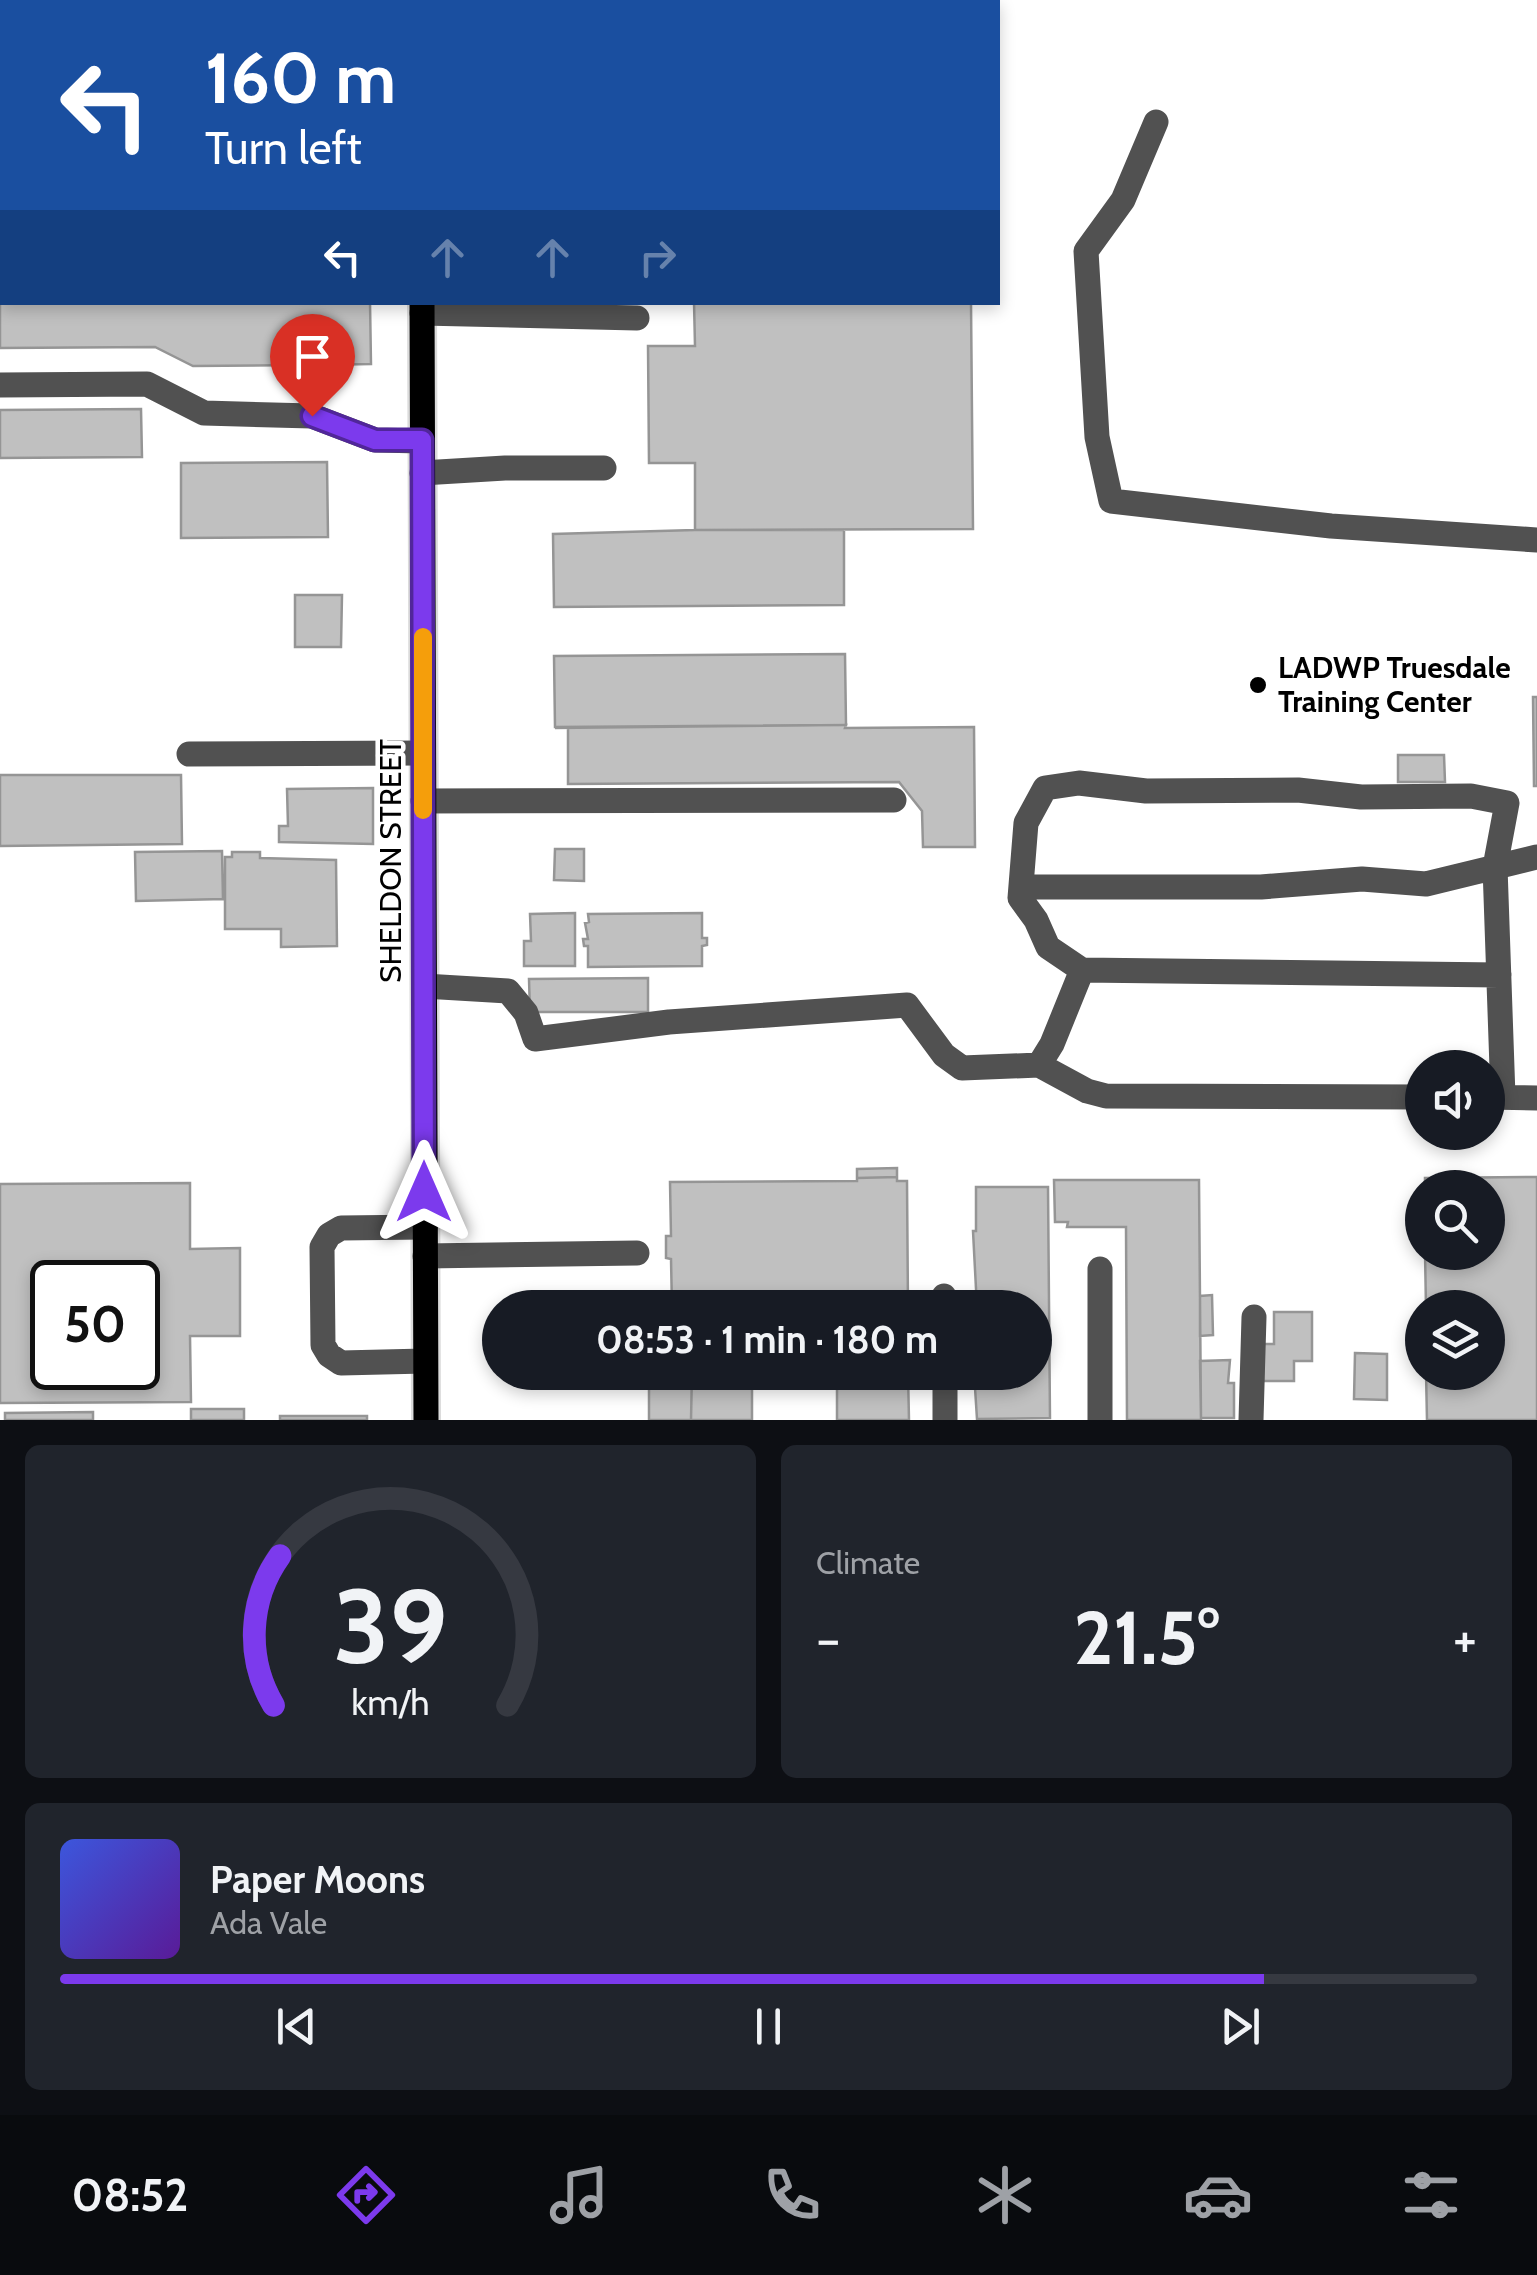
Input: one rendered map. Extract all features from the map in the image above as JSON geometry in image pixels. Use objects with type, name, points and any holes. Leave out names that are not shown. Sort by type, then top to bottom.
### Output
[{"type":"main road","name":"SHELDON STREET","points":[[422,308],[426,1420]]},
{"type":"lane","points":[[1156,122],[1124,200],[1086,250],[1098,437],[1111,500],[1331,526],[1537,540]]},
{"type":"lane","points":[[422,308],[637,318]]},
{"type":"lane","points":[[0,385],[148,384],[204,412],[312,416],[375,440],[422,440]]},
{"type":"lane","points":[[422,473],[604,468]]},
{"type":"lane","points":[[189,754],[423,753]]},
{"type":"lane","points":[[1497,1050],[1499,975],[1495,867],[1506,803],[1471,796],[1361,798],[1298,790],[1146,790],[1078,783],[1045,788],[1026,823],[1020,898],[1048,947],[1082,970],[1499,975]]},
{"type":"lane","points":[[423,801],[894,800]]},
{"type":"lane","points":[[1021,887],[1260,887],[1362,879],[1426,884],[1537,857]]},
{"type":"lane","points":[[1039,1065],[1082,970]]},
{"type":"lane","points":[[424,986],[508,990],[526,1013],[534,1039],[669,1022],[906,1005],[944,1055],[962,1068],[1039,1065],[1087,1092],[1106,1096],[1405,1097]]},
{"type":"lane","points":[[1505,1097],[1537,1098]]},
{"type":"lane","points":[[425,1226],[341,1228],[329,1235],[322,1246],[322,1266],[323,1345],[329,1355],[341,1362],[426,1361]]},
{"type":"lane","points":[[425,1256],[637,1253]]},
{"type":"lane","points":[[1100,1269],[1100,1420]]},
{"type":"lane","points":[[1250,1420],[1254,1317]]},
{"type":"lane","points":[[944,1390],[945,1420]]},
{"type":"building","points":[[0,305],[370,305],[371,364],[318,365],[318,379],[302,379],[302,365],[193,366],[155,347],[0,348]]},
{"type":"building","points":[[694,305],[971,305],[973,529],[695,530],[695,463],[649,463],[648,346],[695,346]]},
{"type":"building","points":[[141,409],[142,457],[0,458],[0,410]]},
{"type":"building","points":[[327,462],[328,537],[181,538],[181,463]]},
{"type":"building","points":[[844,530],[844,605],[554,607],[553,534]]},
{"type":"building","points":[[295,595],[342,595],[341,647],[295,647]]},
{"type":"building","points":[[845,654],[846,725],[555,727],[554,656]]},
{"type":"building","points":[[1533,697],[1537,697],[1537,786],[1534,786]]},
{"type":"building","points":[[846,725],[845,728],[974,727],[975,847],[923,847],[922,811],[899,782],[568,784],[568,728],[555,728]]},
{"type":"building","points":[[1398,755],[1444,755],[1445,782],[1398,782]]},
{"type":"building","points":[[0,775],[181,775],[182,844],[0,846]]},
{"type":"building","points":[[373,788],[373,844],[279,842],[279,826],[288,826],[287,789]]},
{"type":"building","points":[[555,849],[584,849],[584,881],[554,880]]},
{"type":"building","points":[[222,851],[223,899],[136,901],[135,852]]},
{"type":"building","points":[[232,852],[260,852],[260,858],[336,860],[337,946],[281,947],[281,929],[225,929],[225,857],[232,857]]},
{"type":"building","points":[[575,913],[575,966],[524,966],[524,941],[531,941],[530,914]]},
{"type":"building","points":[[702,913],[702,938],[707,938],[707,945],[702,946],[702,966],[588,967],[588,946],[584,946],[583,939],[588,939],[588,914]]},
{"type":"building","points":[[648,978],[648,1012],[530,1012],[529,979]]},
{"type":"building","points":[[897,1168],[897,1177],[857,1178],[857,1169]]},
{"type":"building","points":[[897,1177],[897,1181],[907,1181],[908,1290],[672,1290],[671,1259],[666,1258],[666,1236],[671,1236],[670,1182]]},
{"type":"building","points":[[1505,1177],[1537,1177],[1537,1420],[1427,1420],[1426,1390],[1505,1390],[1505,1290],[1426,1290],[1425,1270],[1505,1270]]},
{"type":"building","points":[[1054,1180],[1199,1180],[1201,1420],[1127,1420],[1126,1227],[1067,1227],[1068,1222],[1055,1222]]},
{"type":"building","points":[[190,1183],[190,1249],[240,1248],[240,1336],[190,1336],[191,1402],[0,1403],[0,1184]]},
{"type":"building","points":[[976,1187],[1048,1187],[1049,1290],[976,1290]]},
{"type":"building","points":[[1212,1295],[1213,1335],[1200,1336],[1200,1296]]},
{"type":"building","points":[[1274,1312],[1312,1312],[1312,1361],[1294,1361],[1294,1381],[1263,1381],[1263,1344],[1274,1344]]},
{"type":"building","points":[[1355,1353],[1387,1354],[1387,1400],[1354,1399]]},
{"type":"building","points":[[1230,1360],[1228,1383],[1234,1383],[1234,1418],[1201,1418],[1200,1361]]},
{"type":"building","points":[[649,1390],[692,1390],[691,1420],[649,1420]]},
{"type":"building","points":[[692,1390],[752,1390],[752,1420],[691,1420]]},
{"type":"building","points":[[837,1390],[908,1390],[909,1420],[837,1420]]},
{"type":"building","points":[[975,1390],[1050,1390],[1050,1418],[977,1419]]},
{"type":"building","points":[[191,1409],[244,1409],[244,1420],[191,1420]]},
{"type":"building","points":[[93,1412],[93,1420],[5,1420],[5,1413]]},
{"type":"building","points":[[280,1416],[367,1416],[367,1420],[280,1420]]},
{"type":"slow traffic","points":[[423,637],[423,810]]},
{"type":"place","name":"LADWP Truesdale Training Center","points":[[1258,685]]},
{"type":"route","points":[[312,416],[375,440],[422,440],[424,1192]]}]
